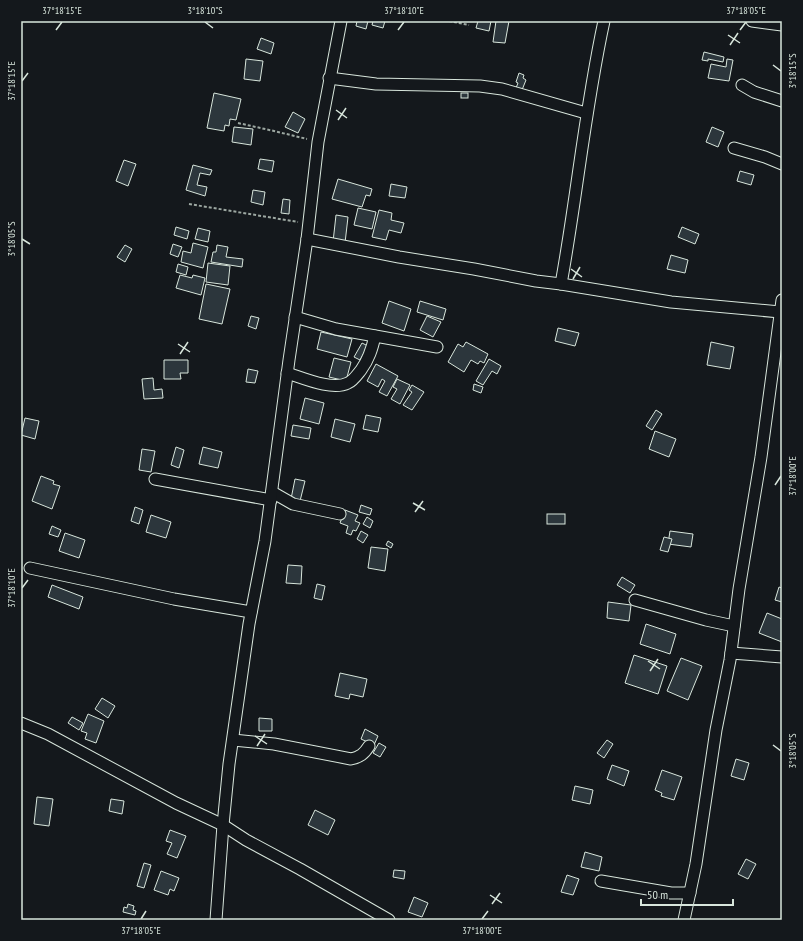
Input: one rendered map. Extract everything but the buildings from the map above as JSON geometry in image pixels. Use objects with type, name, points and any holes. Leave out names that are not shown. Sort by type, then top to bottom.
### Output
[{"type":"street","points":[[216,920],[223,825],[233,740],[251,612],[266,541],[287,373],[309,224],[318,142],[340,21]]},
{"type":"street","points":[[561,284],[586,113],[604,21]]},
{"type":"street","points":[[752,21],[782,26]]},
{"type":"street","points":[[329,78],[376,84],[480,86],[502,89],[534,97],[586,113]]},
{"type":"street","points":[[742,86],[754,92],[782,101]]},
{"type":"street","points":[[734,148],[765,157],[782,164]]},
{"type":"street","points":[[307,239],[536,281],[671,302],[780,312]]},
{"type":"street","points":[[684,920],[696,864],[716,730],[731,654],[739,589],[761,457],[782,300]]},
{"type":"street","points":[[295,317],[336,329],[438,347]]},
{"type":"street","points":[[287,373],[326,384],[341,386],[350,383],[366,363],[372,350],[375,336]]},
{"type":"street","points":[[155,479],[271,496],[293,504],[340,514]]},
{"type":"street","points":[[30,568],[174,599],[251,612]]},
{"type":"street","points":[[635,600],[698,618],[734,626]]},
{"type":"street","points":[[731,654],[782,657]]},
{"type":"street","points":[[21,723],[48,734],[176,803],[223,825],[246,840],[389,920]]},
{"type":"street","points":[[233,740],[274,744],[351,759],[362,755],[369,746]]},
{"type":"street","points":[[601,881],[672,892],[690,893]]},
{"type":"path","points":[[449,21],[470,25]]},
{"type":"path","points":[[238,123],[274,130],[318,142]]},
{"type":"path","points":[[189,204],[309,224]]}]
